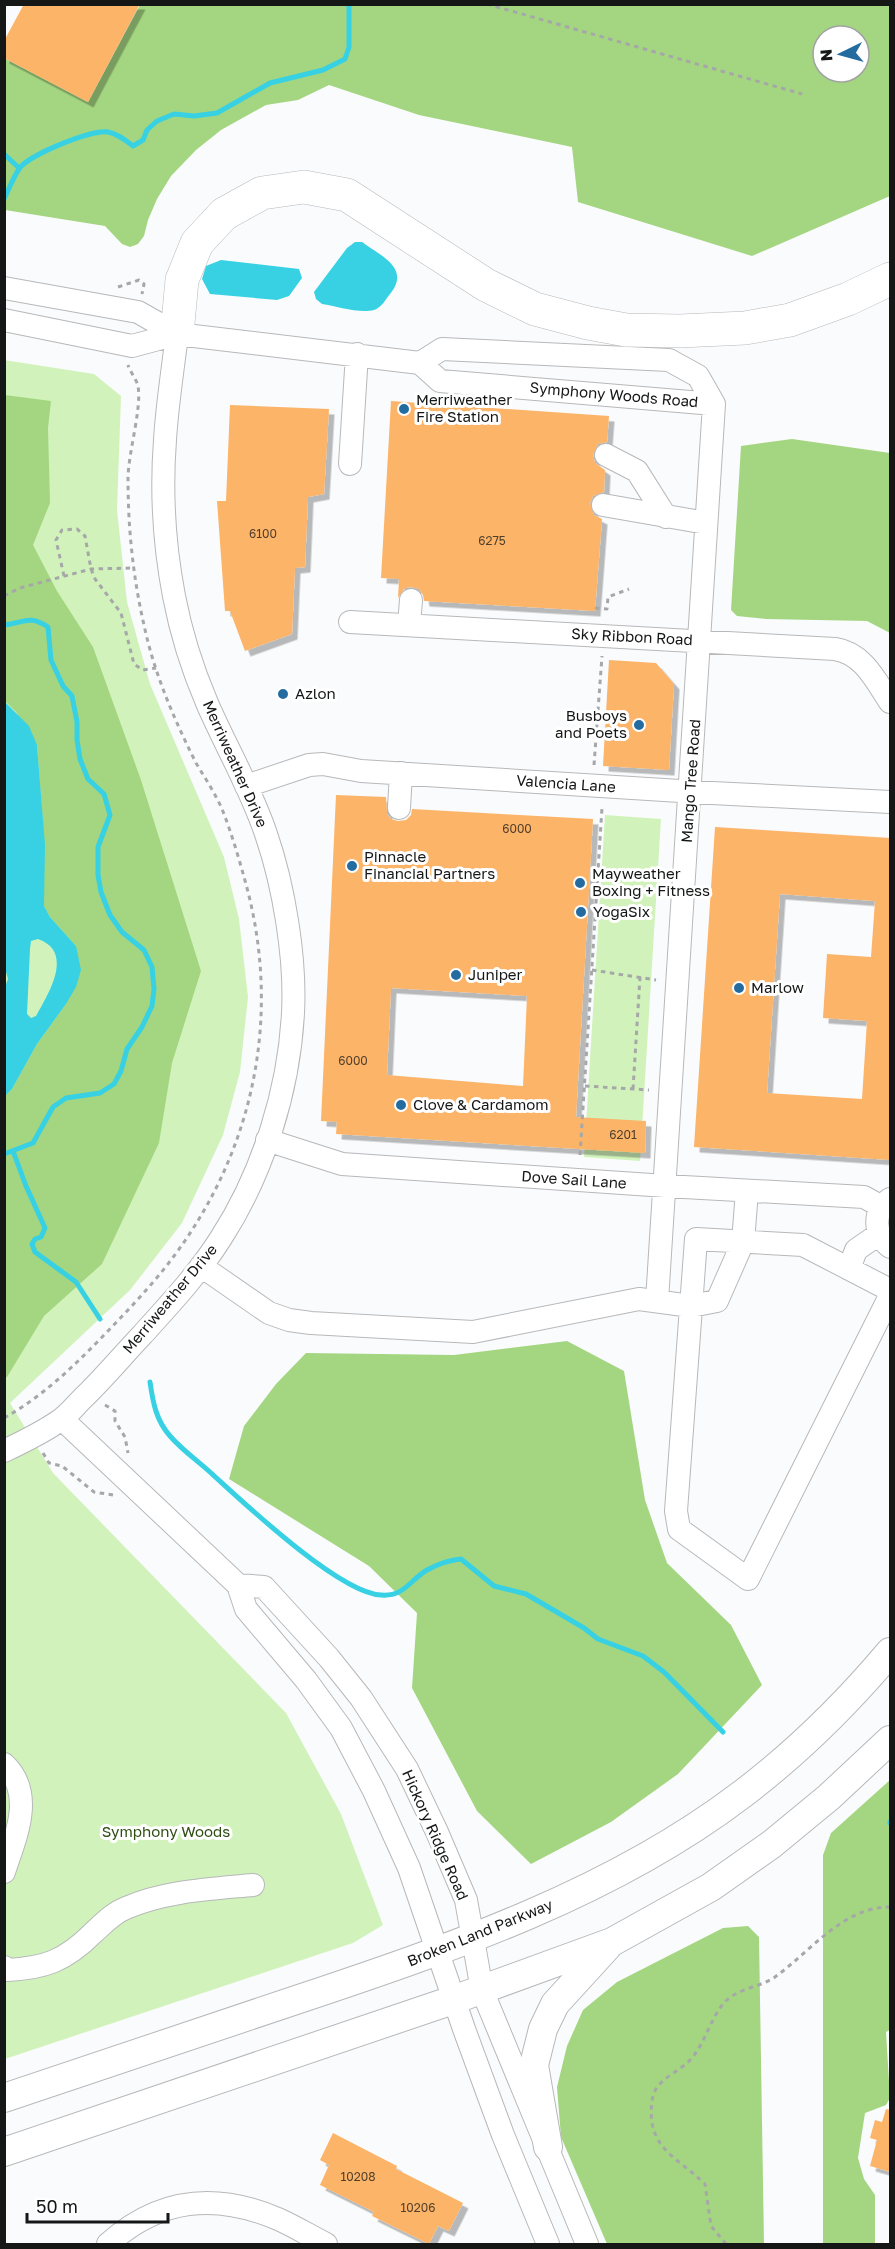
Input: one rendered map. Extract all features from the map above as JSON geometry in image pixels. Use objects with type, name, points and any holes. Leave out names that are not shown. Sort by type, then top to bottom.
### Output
[{"type":"highway","points":[[177,334],[182,280],[197,243],[224,214],[262,193],[304,187],[347,195],[486,285],[535,309],[626,330],[745,328],[790,320],[848,299],[891,279]]},
{"type":"main road","name":"Broken Land Parkway","points":[[4,2098],[437,1951],[577,1894],[677,1838],[740,1796],[780,1764],[891,1652]]},
{"type":"main road","points":[[4,2152],[482,1990],[612,1942],[711,1887],[772,1844],[829,1797],[891,1740]]},
{"type":"main road","points":[[548,2147],[534,2066],[543,2029],[555,2004],[612,1942]]},
{"type":"street","points":[[4,288],[138,312],[177,334]]},
{"type":"street","points":[[4,320],[132,346],[177,334],[420,363]]},
{"type":"street","name":"Merriweather Drive","points":[[4,1450],[62,1419],[170,1304],[222,1237],[242,1200],[267,1140],[280,1097],[288,1055],[293,1014],[293,976],[282,896],[267,835],[206,702],[185,645],[165,537],[163,470],[177,334]]},
{"type":"street","name":"Symphony Woods Road","points":[[442,349],[669,360],[698,376],[714,404],[440,381],[420,363],[442,349]]},
{"type":"street","points":[[350,464],[357,354]]},
{"type":"street","name":"Mango Tree Road","points":[[657,1301],[714,404]]},
{"type":"street","points":[[606,455],[637,471],[666,517]]},
{"type":"street","points":[[603,504],[706,523]]},
{"type":"street","points":[[409,625],[411,600]]},
{"type":"street","name":"Sky Ribbon Road","points":[[350,622],[700,640],[843,650],[850,652],[862,662],[891,702]]},
{"type":"street","name":"Valencia Lane","points":[[246,786],[309,765],[323,764],[361,771],[689,792],[891,802]]},
{"type":"street","points":[[399,808],[401,773]]},
{"type":"street","name":"Dove Sail Lane","points":[[267,1140],[342,1164],[864,1197],[886,1203],[876,1224],[885,1241]]},
{"type":"street","points":[[201,1266],[269,1313],[289,1320],[311,1323],[473,1332],[620,1301],[639,1299],[691,1306],[717,1301],[743,1242],[747,1191]]},
{"type":"street","points":[[891,1290],[803,1245],[696,1239],[675,1511],[679,1529],[748,1579],[891,1296]]},
{"type":"street","points":[[849,1269],[856,1250],[885,1241]]},
{"type":"street","points":[[62,1419],[238,1585],[246,1609],[306,1680],[341,1728],[374,1791],[409,1868],[453,2000],[503,2135],[548,2244]]},
{"type":"street","name":"Hickory Ridge Road","points":[[238,1585],[264,1587],[329,1658],[361,1698],[407,1769],[466,1900],[482,1990],[587,2244]]},
{"type":"street","points":[[4,1764],[17,1781],[22,1797],[21,1819],[4,1872]]},
{"type":"street","points":[[4,1967],[7,1970],[37,1968],[64,1957],[105,1921],[124,1908],[151,1899],[191,1891],[253,1885]]},
{"type":"street","points":[[108,2244],[130,2227],[157,2211],[199,2202],[249,2208],[279,2219],[326,2244]]},
{"type":"path","points":[[488,4],[802,94]]},
{"type":"path","points":[[4,1418],[40,1395],[71,1369],[147,1290],[175,1256],[196,1224],[229,1161],[244,1122],[259,1051],[260,960],[249,896],[223,813],[196,763],[166,698],[143,624],[133,568],[128,475],[138,387],[127,367]]},
{"type":"path","points":[[64,576],[56,540],[62,530],[77,529],[85,536],[95,579],[122,613],[134,664],[143,670],[156,669]]},
{"type":"path","points":[[4,596],[20,588],[91,569],[133,568]]},
{"type":"path","points":[[595,608],[607,609],[608,597],[629,589]]},
{"type":"path","points":[[594,771],[602,656]]},
{"type":"path","points":[[580,1155],[602,808]]},
{"type":"path","points":[[592,970],[656,980]]},
{"type":"path","points":[[633,1089],[640,977]]},
{"type":"path","points":[[584,1086],[649,1090]]},
{"type":"path","points":[[115,1411],[115,1421]]},
{"type":"path","points":[[48,1463],[62,1466],[94,1492]]},
{"type":"path","points":[[726,2244],[711,2226],[705,2184],[664,2150],[653,2132],[652,2098],[670,2073],[684,2067],[692,2058],[723,2004],[733,1995],[759,1986],[776,1976],[849,1918],[863,1911],[891,1907]]},
{"type":"green space","points":[[140,5],[890,5],[890,196],[752,256],[578,202],[572,147],[419,115],[329,85],[298,100],[266,105],[221,130],[196,150],[171,176],[157,199],[144,236],[138,244],[130,247],[122,244],[105,226],[5,210],[4,58],[88,102]]},
{"type":"green space","name":"Symphony Woods","points":[[4,360],[94,374],[121,396],[117,510],[127,602],[150,684],[224,857],[239,919],[248,997],[240,1072],[223,1135],[182,1223],[130,1290],[10,1403],[53,1473],[286,1713],[341,1814],[383,1925],[353,1943],[5,2059]]},
{"type":"green space","points":[[5,395],[51,401],[48,428],[50,503],[33,545],[57,591],[93,647],[141,780],[201,971],[172,1063],[159,1143],[102,1264],[44,1316],[5,1378],[4,1097],[12,1089],[37,1044],[66,1004],[76,946],[50,917],[44,906],[43,824],[37,745],[16,712],[5,701]]},
{"type":"green space","points":[[792,439],[890,453],[890,633],[867,621],[766,619],[737,616],[731,610],[741,446]]},
{"type":"green space","points":[[605,815],[661,819],[640,1161],[584,1157]]},
{"type":"green space","points":[[567,1341],[624,1371],[645,1500],[667,1563],[731,1625],[762,1685],[678,1774],[611,1822],[531,1864],[477,1811],[412,1688],[417,1613],[369,1566],[229,1479],[244,1426],[276,1384],[306,1353],[454,1355]]},
{"type":"green space","points":[[890,1780],[890,2030],[886,2032],[890,2098],[886,2105],[865,2113],[858,2158],[864,2179],[875,2195],[875,2244],[823,2244],[823,1855],[831,1833]]},
{"type":"green space","points":[[748,1926],[759,1937],[764,2244],[607,2244],[561,2137],[557,2087],[567,2046],[583,2010],[617,1982],[723,1928]]},
{"type":"water","points":[[355,242],[362,242],[385,258],[395,270],[397,277],[396,285],[390,294],[374,310],[355,310],[322,304],[316,299],[314,292],[347,248]]},
{"type":"water","points":[[221,260],[299,269],[302,278],[289,296],[277,300],[210,294],[202,279],[206,266]]},
{"type":"water","points":[[4,701],[29,726],[37,745],[45,845],[44,906],[50,917],[76,946],[81,970],[76,987],[66,1004],[37,1044],[12,1089],[5,1096],[4,989],[8,979],[4,965]],"holes":[[[38,939],[49,945],[55,953],[57,963],[55,974],[47,997],[36,1016],[31,1018],[27,1014],[31,941]]]},
{"type":"building","points":[[24,4],[140,4],[88,102],[4,58],[4,41]]},
{"type":"building","points":[[391,401],[609,416],[607,442],[598,444],[593,455],[595,463],[605,470],[604,492],[593,496],[590,503],[594,515],[602,519],[595,611],[424,601],[419,589],[411,587],[405,588],[398,598],[399,579],[381,578]]},
{"type":"building","points":[[230,405],[329,409],[324,494],[308,497],[305,567],[295,568],[292,634],[245,651],[230,611],[225,611],[217,501],[226,501]]},
{"type":"building","name":"Busboys and Poets","points":[[609,660],[656,663],[674,684],[669,770],[603,766]]},
{"type":"building","name":"Juniper","points":[[336,795],[386,797],[387,814],[391,819],[398,821],[406,820],[411,815],[412,809],[593,819],[576,1117],[646,1121],[645,1153],[336,1134],[337,1122],[321,1121]],"holes":[[[391,988],[527,996],[523,1086],[387,1075]]]},
{"type":"building","name":"Marlow","points":[[715,827],[891,838],[891,1160],[694,1147]],"holes":[[[780,894],[875,901],[871,957],[827,954],[823,1018],[867,1021],[862,1099],[767,1093]]]},
{"type":"building","points":[[886,2109],[891,2110],[891,2172],[870,2166],[877,2140],[870,2138],[875,2120],[882,2122]]},
{"type":"building","points":[[333,2133],[397,2166],[396,2169],[463,2203],[449,2231],[438,2226],[429,2244],[372,2216],[374,2212],[320,2185],[329,2165],[320,2160]]},
{"type":"waterway","points":[[4,199],[17,172],[25,163],[61,144],[100,132],[108,132],[133,146],[143,140],[147,130],[157,121],[174,114],[194,116],[217,113],[270,83],[323,70],[345,59],[349,47],[349,4]]},
{"type":"waterway","points":[[4,154],[19,168]]},
{"type":"waterway","points":[[4,625],[31,620],[48,627],[51,660],[63,686],[72,696],[80,759],[88,779],[104,794],[110,815],[98,847],[98,875],[101,892],[110,915],[122,932],[144,950],[152,967],[154,989],[152,1006],[142,1027],[127,1049],[121,1071],[114,1084],[100,1093],[66,1098],[53,1107],[33,1143],[4,1154]]},
{"type":"waterway","points":[[13,1151],[45,1228],[41,1237],[35,1239],[32,1244],[35,1252],[76,1282],[100,1319]]},
{"type":"waterway","points":[[150,1382],[158,1417],[165,1430],[175,1441],[292,1544],[341,1579],[363,1590],[389,1595],[401,1591],[431,1568],[448,1561],[461,1559],[494,1586],[526,1594],[584,1628],[598,1639],[643,1656],[664,1672],[723,1732]]},
{"type":"place","name":"Merriweather Fire Station","points":[[404,409]]},
{"type":"place","name":"Azlon","points":[[283,694]]},
{"type":"place","name":"Busboys and Poets","points":[[639,725]]},
{"type":"place","name":"Pinnacle Financial Partners","points":[[352,866]]},
{"type":"place","name":"Mayweather Boxing + Fitness","points":[[580,883]]},
{"type":"place","name":"YogaSix","points":[[581,912]]},
{"type":"place","name":"Juniper","points":[[456,975]]},
{"type":"place","name":"Marlow","points":[[739,988]]},
{"type":"place","name":"Clove & Cardamom","points":[[401,1105]]}]
